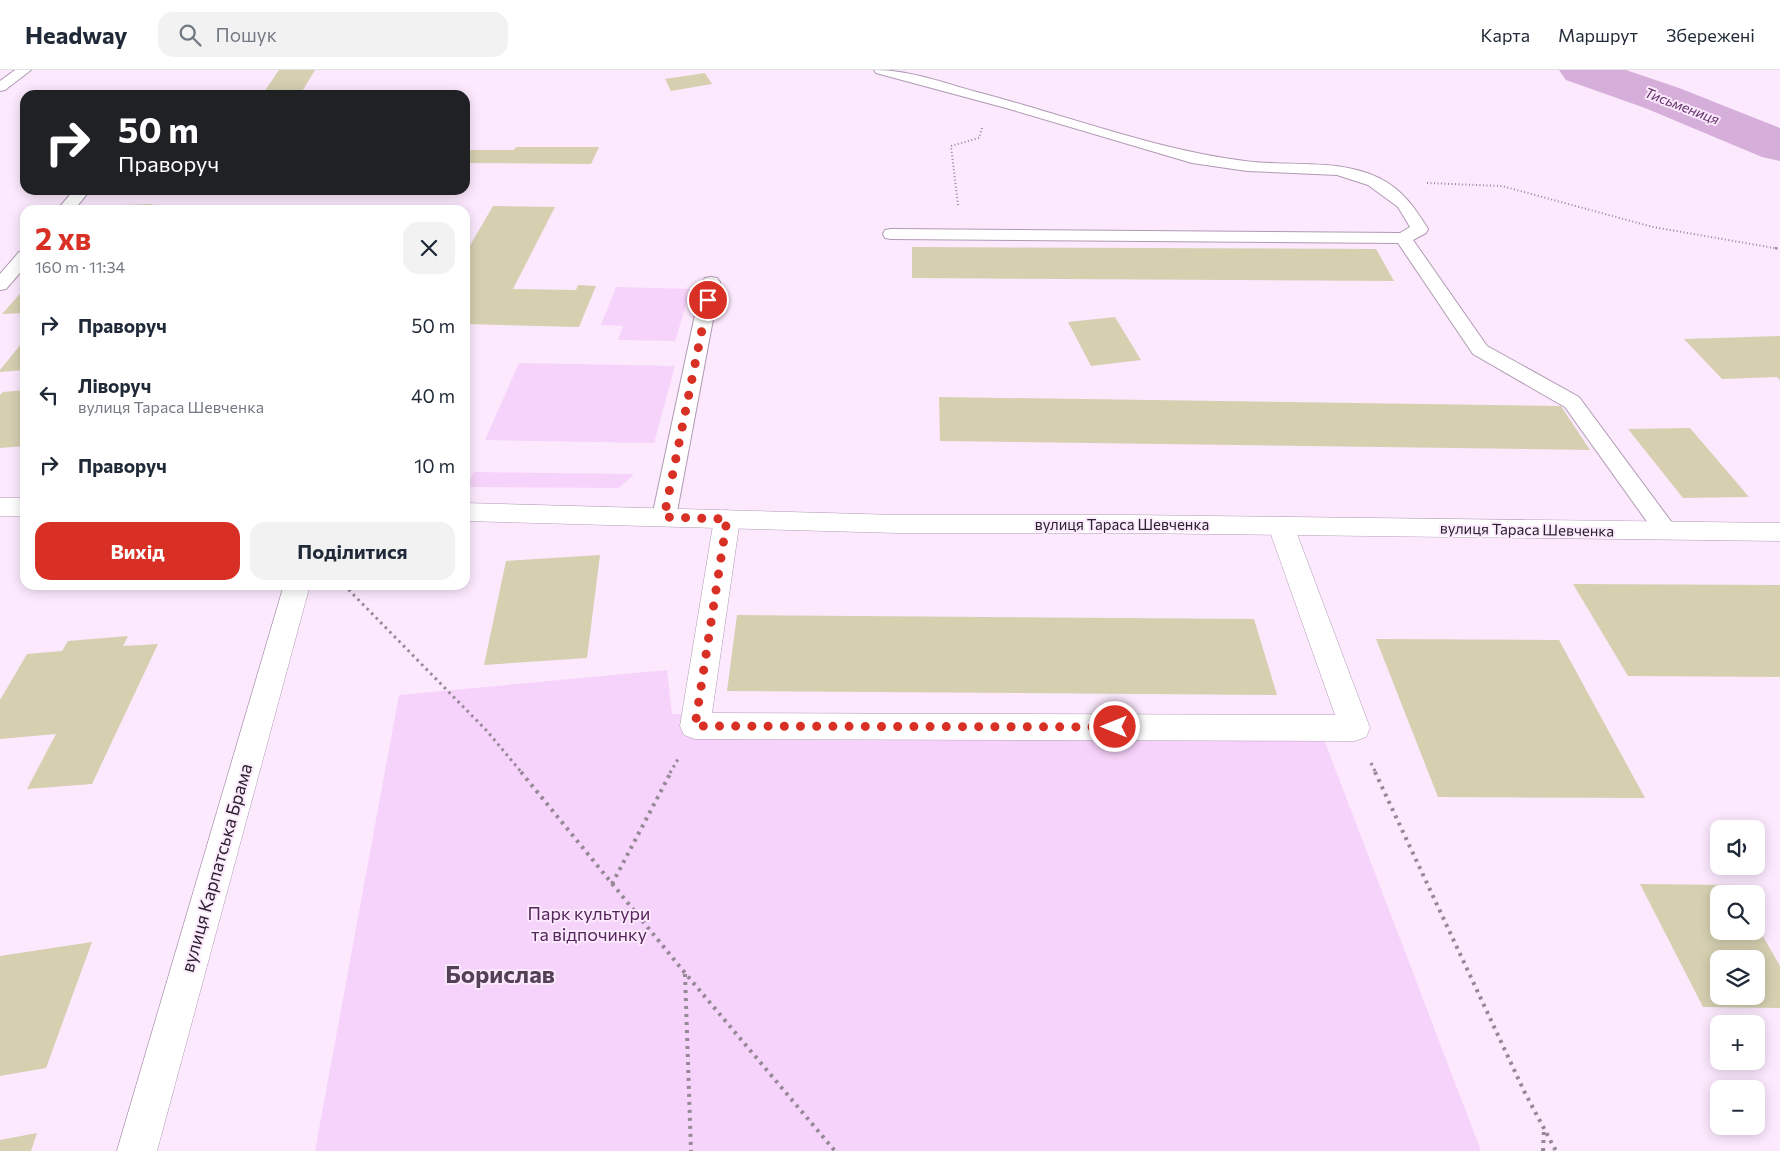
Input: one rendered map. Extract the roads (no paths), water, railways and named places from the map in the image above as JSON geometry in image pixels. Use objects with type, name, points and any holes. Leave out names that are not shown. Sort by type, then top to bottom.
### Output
[{"type":"street","points":[[0,507],[20,507]]},
{"type":"street","name":"вулиця Тараса Шевченка","points":[[470,512],[898,524],[1780,532]]},
{"type":"street","points":[[727,519],[695,726],[1355,728],[1281,526]]},
{"type":"street","name":"вулиця Карпатська Брама","points":[[137,1151],[296,590]]},
{"type":"lane","points":[[0,88],[24,70]]},
{"type":"lane","points":[[881,70],[1011,105],[1192,158],[1247,166],[1339,170],[1374,182],[1404,204],[1420,229],[1403,238],[891,234]]},
{"type":"lane","points":[[69,205],[78,195]]},
{"type":"lane","points":[[1403,238],[1480,350],[1572,402],[1666,531]]},
{"type":"lane","points":[[0,285],[20,262]]},
{"type":"lane","points":[[664,517],[711,282]]},
{"type":"waterway","name":"Тисьмениця","points":[[1582,70],[1662,98],[1780,146]]},
{"type":"district","name":"Борислав","points":[[500,975]]},
{"type":"park label","name":"Парк культури та відпочинку","points":[[589,924]]}]
